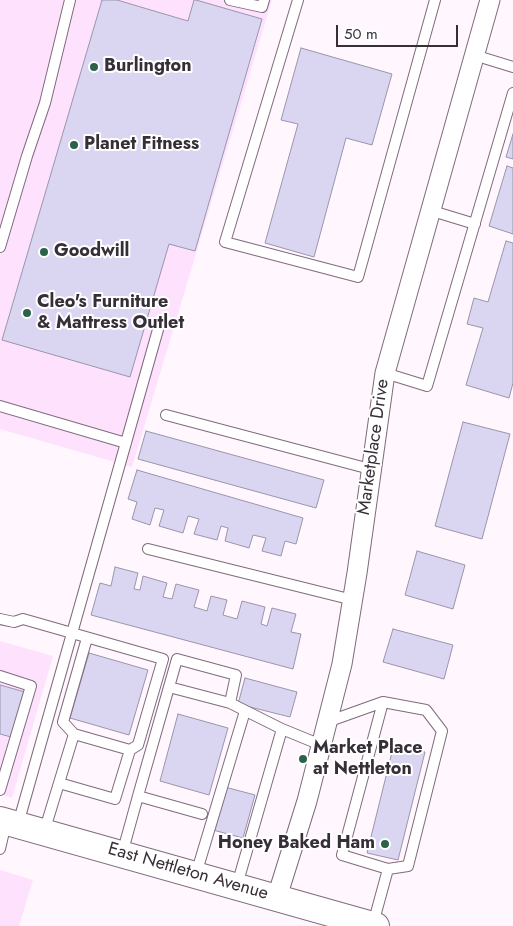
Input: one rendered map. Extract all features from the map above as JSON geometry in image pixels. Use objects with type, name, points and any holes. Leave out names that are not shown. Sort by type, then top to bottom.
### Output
[{"type":"main road","name":"East Nettleton Avenue","points":[[8,822],[237,885],[374,926]]},
{"type":"street","name":"Marketplace Drive","points":[[277,897],[321,745],[342,664],[353,600],[384,373],[490,0]]},
{"type":"lane","points":[[0,247],[45,103],[70,0]]},
{"type":"lane","points":[[230,0],[262,7],[264,0]]},
{"type":"lane","points":[[298,0],[224,242],[358,277],[435,0]]},
{"type":"lane","points":[[474,55],[513,66]]},
{"type":"lane","points":[[384,373],[427,386],[513,93]]},
{"type":"lane","points":[[429,210],[475,224]]},
{"type":"lane","points":[[0,849],[73,634],[159,326]]},
{"type":"lane","points":[[0,406],[126,443]]},
{"type":"lane","points":[[166,415],[370,469]]},
{"type":"lane","points":[[148,549],[353,600]]},
{"type":"lane","points":[[0,619],[14,622],[23,619],[163,659],[138,745],[130,750],[115,799],[59,783]]},
{"type":"lane","points":[[87,638],[63,722],[74,734],[130,750]]},
{"type":"lane","points":[[122,854],[177,659],[236,674],[230,703]]},
{"type":"lane","points":[[0,676],[31,686],[0,790]]},
{"type":"lane","points":[[169,687],[230,703],[282,729],[321,745]]},
{"type":"lane","points":[[327,722],[383,702],[426,710],[442,731],[408,866],[388,869],[342,855],[383,702]]},
{"type":"lane","points":[[196,874],[245,711]]},
{"type":"lane","points":[[237,885],[282,729]]},
{"type":"lane","points":[[44,832],[74,734]]},
{"type":"lane","points":[[138,796],[202,814]]},
{"type":"lane","points":[[374,926],[388,869]]},
{"type":"shaded area","points":[[0,0],[272,0],[132,467],[0,429]]},
{"type":"shaded area","points":[[0,641],[53,656],[12,798],[0,794]]},
{"type":"shaded area","points":[[0,870],[33,880],[19,926],[0,926]]},
{"type":"building","points":[[102,0],[117,0],[188,21],[194,0],[196,0],[262,19],[195,251],[169,244],[130,377],[2,340]]},
{"type":"building","points":[[301,48],[392,74],[372,145],[346,138],[314,257],[265,243],[298,124],[281,120]]},
{"type":"building","points":[[513,134],[513,159],[506,157]]},
{"type":"building","points":[[507,166],[513,168],[513,234],[489,226]]},
{"type":"building","points":[[506,241],[513,243],[513,383],[509,398],[466,385],[483,328],[467,324],[474,298],[488,302]]},
{"type":"building","points":[[463,422],[510,434],[482,539],[435,526]]},
{"type":"building","points":[[146,431],[324,480],[316,508],[138,459]]},
{"type":"building","points":[[137,470],[303,518],[296,544],[285,541],[281,556],[262,551],[266,538],[253,535],[249,548],[225,541],[228,528],[221,526],[217,540],[194,534],[199,519],[188,516],[183,533],[159,526],[164,510],[155,508],[150,525],[132,519],[137,502],[128,499]]},
{"type":"building","points":[[417,551],[465,565],[453,609],[405,595]]},
{"type":"building","points":[[115,567],[138,573],[134,589],[140,590],[143,576],[167,583],[163,597],[172,599],[176,584],[199,590],[194,607],[207,611],[211,596],[227,600],[223,615],[237,619],[242,601],[265,607],[261,624],[267,626],[272,608],[296,614],[291,632],[301,634],[293,669],[91,615],[100,583],[111,586]]},
{"type":"building","points":[[393,629],[453,645],[444,679],[383,662]]},
{"type":"building","points":[[89,653],[148,670],[129,735],[70,718]]},
{"type":"building","points":[[245,678],[297,692],[290,717],[238,704]]},
{"type":"building","points":[[0,685],[25,692],[11,737],[0,734]]},
{"type":"building","points":[[178,714],[228,728],[209,795],[160,781]]},
{"type":"building","points":[[394,744],[425,752],[398,860],[367,853]]},
{"type":"building","points":[[225,787],[255,795],[243,838],[213,830]]},
{"type":"place","name":"Burlington","points":[[94,67]]},
{"type":"place","name":"Planet Fitness","points":[[74,145]]},
{"type":"place","name":"Goodwill","points":[[44,252]]},
{"type":"place","name":"Cleo's Furniture & Mattress Outlet","points":[[27,313]]},
{"type":"place","name":"Market Place at Nettleton","points":[[303,759]]},
{"type":"place","name":"Honey Baked Ham","points":[[385,844]]}]
